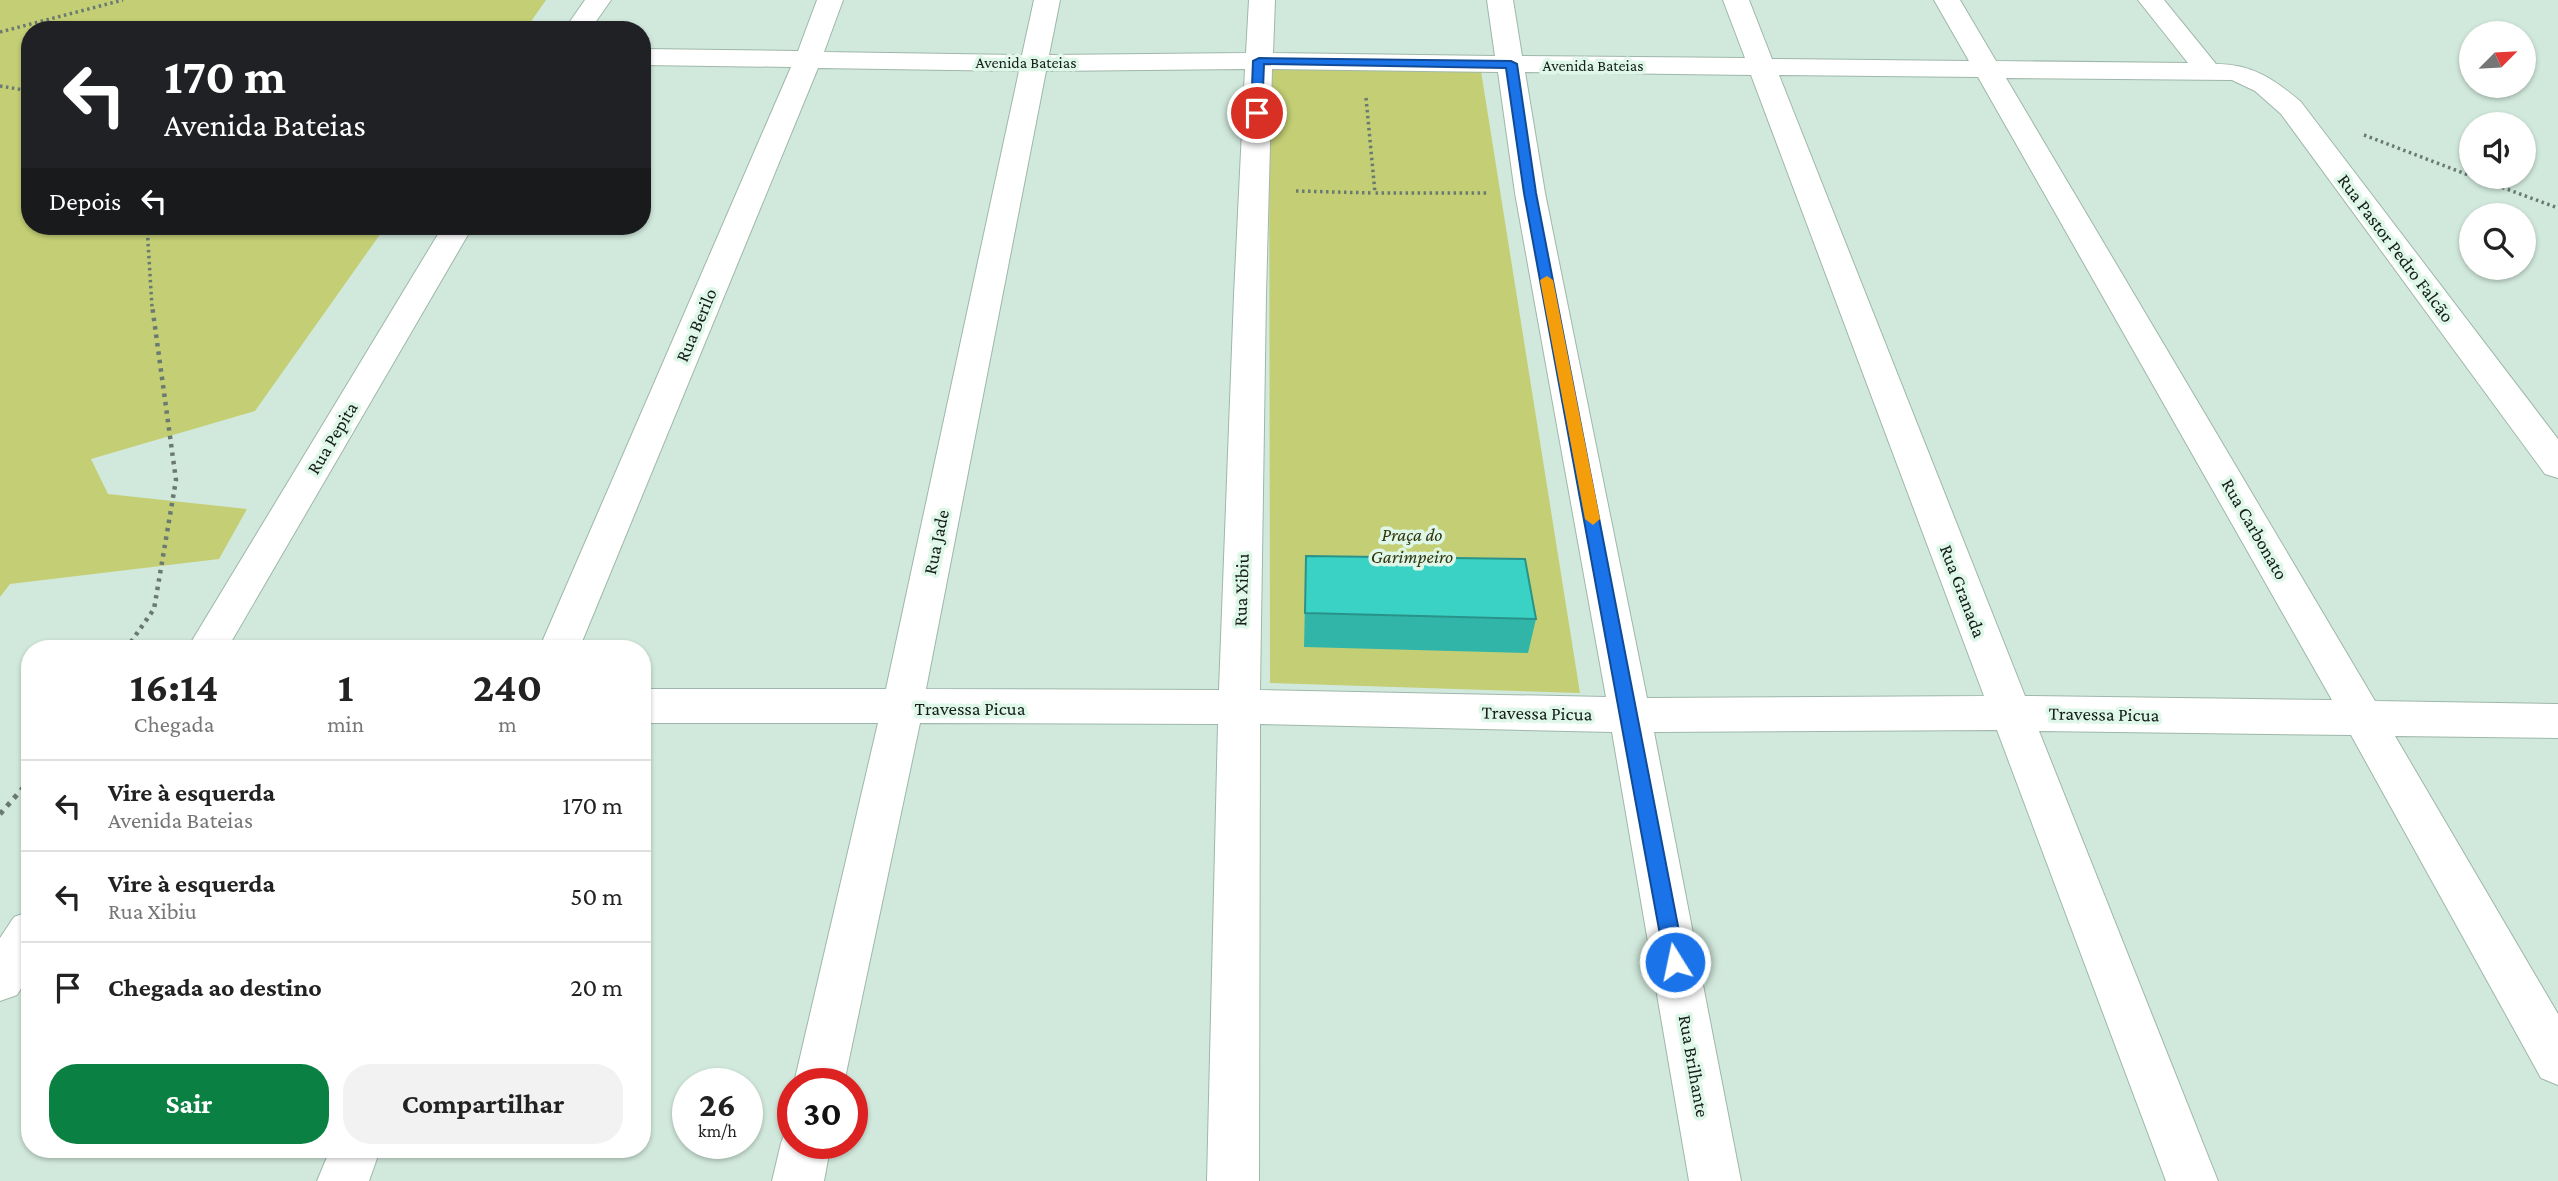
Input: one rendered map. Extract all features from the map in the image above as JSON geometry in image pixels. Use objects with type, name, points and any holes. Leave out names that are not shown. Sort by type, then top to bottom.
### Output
[{"type":"street","points":[[583,21],[598,0]]},
{"type":"street","name":"Rua Berilo","points":[[563,640],[808,59],[830,0]]},
{"type":"street","name":"Rua Jade","points":[[822,1068],[902,709],[1047,0]]},
{"type":"street","name":"Rua Xibiu","points":[[1233,1181],[1238,707],[1262,0]]},
{"type":"street","name":"Rua Brilhante","points":[[1500,0],[1532,203],[1630,715],[1715,1181]]},
{"type":"street","name":"Rua Granada","points":[[1736,0],[2192,1181]]},
{"type":"street","name":"Rua Carbonato","points":[[1947,0],[1990,70],[2558,1061]]},
{"type":"street","points":[[2151,0],[2207,69]]},
{"type":"street","name":"Avenida Bateias","points":[[651,57],[1034,63],[1259,61],[1990,70],[2207,69]]},
{"type":"street","name":"Rua Pastor Pedro Falcão","points":[[2207,69],[2236,72],[2265,85],[2291,108],[2558,465]]},
{"type":"street","name":"Rua Pepita","points":[[212,640],[453,235]]},
{"type":"street","name":"Travessa Picua","points":[[651,706],[902,709],[1238,707],[1630,715],[2010,713],[2362,716],[2558,721]]},
{"type":"street","points":[[0,979],[21,946]]},
{"type":"street","points":[[343,1181],[352,1158]]},
{"type":"street","points":[[798,1181],[803,1159]]},
{"type":"path","points":[[42,21],[123,0]]},
{"type":"path","points":[[0,32],[21,27]]},
{"type":"path","points":[[0,86],[21,90]]},
{"type":"path","points":[[1365,91],[1375,193]]},
{"type":"path","points":[[2291,108],[2459,171]]},
{"type":"path","points":[[2507,189],[2558,208]]},
{"type":"path","points":[[1291,191],[1495,193]]},
{"type":"path","points":[[132,640],[154,609],[176,480],[150,290],[147,235]]},
{"type":"path","points":[[0,814],[21,790]]},
{"type":"green space","points":[[0,0],[546,0],[531,21],[21,21],[21,235],[380,235],[255,411],[91,459],[108,494],[247,509],[219,559],[10,584],[0,597]]},
{"type":"green space","name":"Praça do Garimpeiro","points":[[1269,69],[1481,71],[1580,693],[1270,683]]},
{"type":"building","points":[[1306,556],[1525,559],[1536,619],[1305,613]]},
{"type":"slow traffic","points":[[1547,280],[1593,519]]},
{"type":"route","points":[[1257,113],[1259,61],[1511,64],[1530,193],[1675,962]]}]
